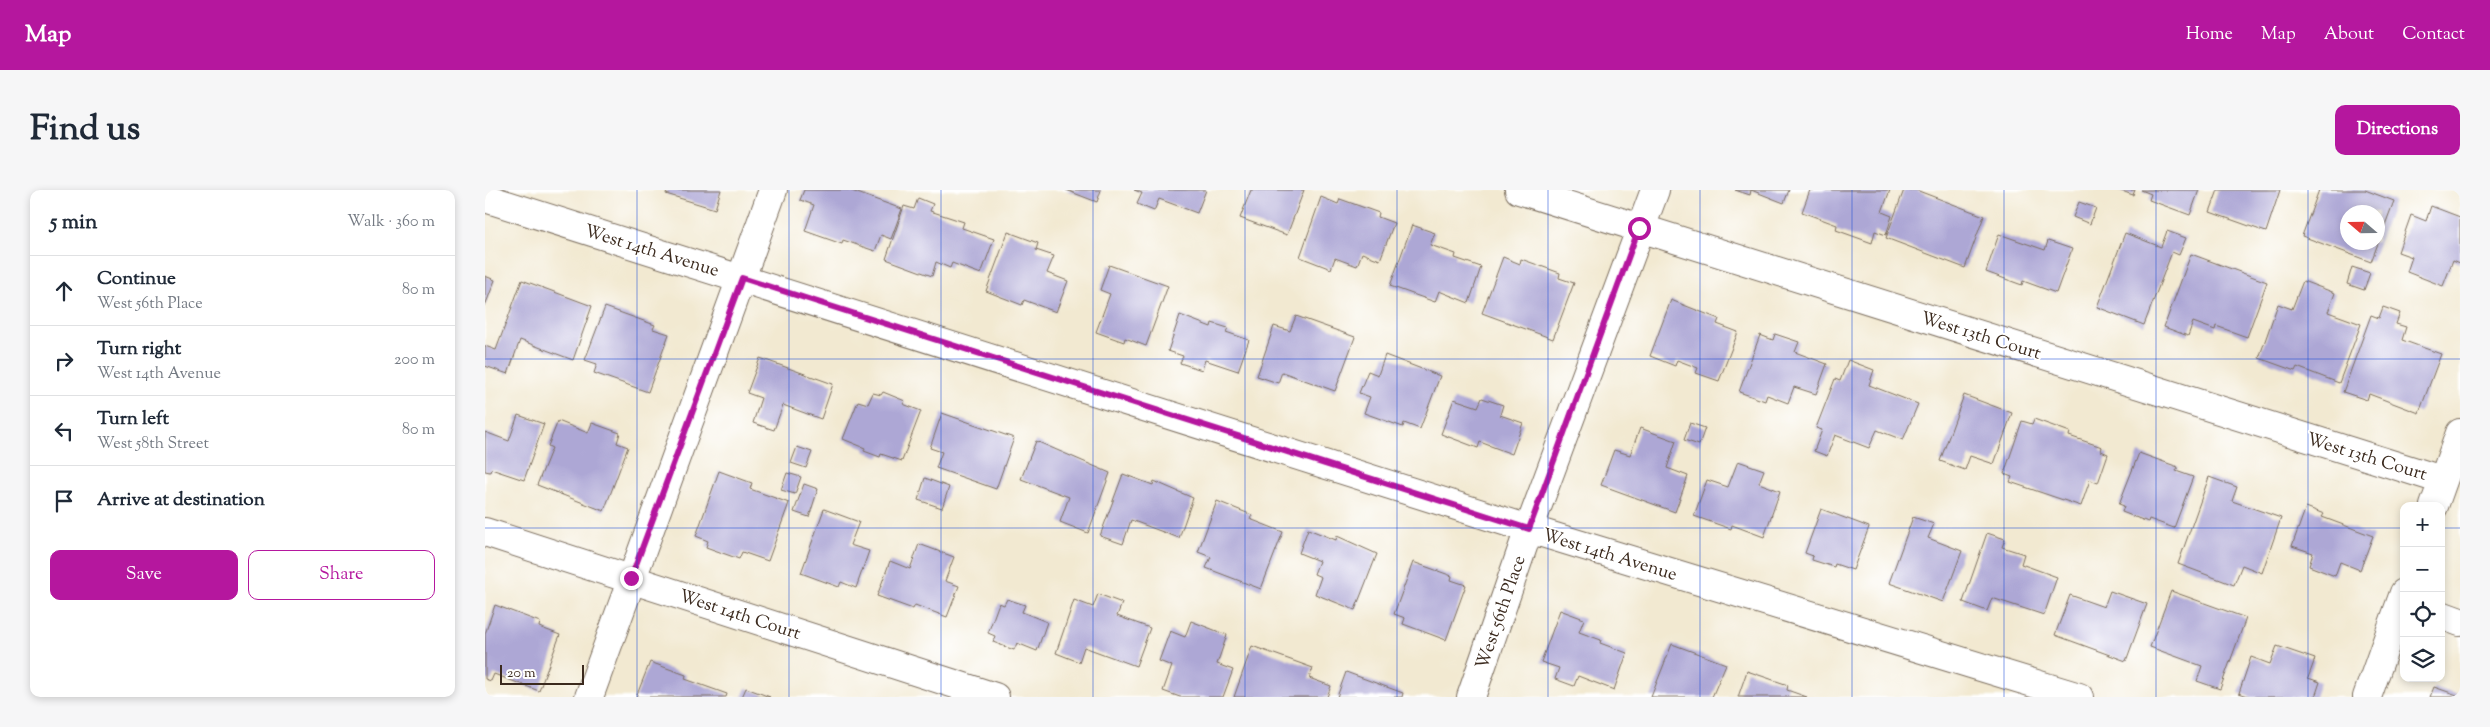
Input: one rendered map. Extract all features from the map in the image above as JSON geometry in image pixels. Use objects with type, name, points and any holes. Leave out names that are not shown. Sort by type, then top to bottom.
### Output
[{"type":"street","points":[[589,697],[773,190]]},
{"type":"street","name":"West 13th Court","points":[[1519,190],[1639,228],[2455,452]]},
{"type":"street","name":"West 56th Place","points":[[1471,697],[1529,529],[1639,228],[1655,190]]},
{"type":"street","name":"West 14th Avenue","points":[[485,198],[1529,529],[2079,697]]},
{"type":"street","points":[[2436,502],[2455,452]]},
{"type":"street","name":"West 14th Court","points":[[485,532],[995,697]]},
{"type":"street","points":[[2367,697],[2400,606]]},
{"type":"street","points":[[2445,617],[2460,622]]},
{"type":"building","points":[[667,190],[721,190],[715,209],[666,194]]},
{"type":"building","points":[[804,190],[849,190],[902,209],[891,239],[881,235],[875,251],[843,240],[842,244],[805,231],[814,205],[800,200]]},
{"type":"building","points":[[1066,190],[1101,190],[1097,202]]},
{"type":"building","points":[[1134,190],[1206,190],[1197,213],[1159,199],[1154,211],[1137,204],[1142,193]]},
{"type":"building","points":[[1251,190],[1304,190],[1287,235],[1240,218]]},
{"type":"building","points":[[1735,190],[1751,190],[1750,195]]},
{"type":"building","points":[[1751,190],[1789,190],[1784,203]]},
{"type":"building","points":[[1810,190],[1890,190],[1882,212],[1892,216],[1886,235],[1875,231],[1872,243],[1836,230],[1837,225],[1802,212]]},
{"type":"building","points":[[1904,190],[1916,190],[1984,216],[1965,268],[1886,238]]},
{"type":"building","points":[[2119,190],[2135,190],[2133,195]]},
{"type":"building","points":[[2141,190],[2199,190],[2190,215],[2149,200],[2151,194]]},
{"type":"building","points":[[2218,190],[2280,190],[2266,232],[2210,212]]},
{"type":"building","points":[[2319,190],[2365,190],[2394,201],[2385,225],[2385,205],[2340,205],[2340,250],[2376,250],[2371,262],[2302,236]]},
{"type":"building","points":[[1321,197],[1338,204],[1340,199],[1379,213],[1378,217],[1394,223],[1380,260],[1362,253],[1357,266],[1335,258],[1331,269],[1300,257]]},
{"type":"building","points":[[918,198],[933,204],[930,211],[964,222],[962,228],[994,239],[981,274],[952,263],[950,268],[936,262],[932,276],[886,259],[904,206],[914,209]]},
{"type":"building","points":[[2079,202],[2096,208],[2090,224],[2073,217]]},
{"type":"building","points":[[2431,206],[2460,217],[2460,263],[2453,260],[2443,286],[2407,272],[2412,257],[2398,252],[2411,215],[2426,221]]},
{"type":"building","points":[[1412,225],[1435,233],[1430,245],[1456,254],[1455,258],[1481,267],[1469,303],[1439,291],[1435,302],[1390,286]]},
{"type":"building","points":[[2167,231],[2186,238],[2179,255],[2172,252],[2144,325],[2097,307],[2125,233],[2161,247]]},
{"type":"building","points":[[1008,232],[1038,243],[1036,250],[1054,256],[1047,273],[1068,281],[1056,312],[1024,300],[1022,305],[986,291]]},
{"type":"building","points":[[1999,234],[2045,250],[2048,241],[2072,249],[2056,293],[2023,281],[2022,285],[1986,272]]},
{"type":"building","points":[[2191,254],[2267,282],[2247,337],[2216,326],[2215,330],[2193,322],[2188,336],[2164,327]]},
{"type":"building","points":[[1503,257],[1520,264],[1521,259],[1560,273],[1559,278],[1574,283],[1553,339],[1482,313]]},
{"type":"building","points":[[1109,265],[1168,286],[1146,346],[1125,338],[1124,342],[1096,332],[1110,294],[1100,290]]},
{"type":"building","points":[[2352,267],[2370,273],[2364,290],[2347,284]]},
{"type":"building","points":[[485,276],[495,280],[485,306]]},
{"type":"building","points":[[522,280],[592,306],[573,360],[520,340],[508,374],[485,366],[485,346],[496,350]]},
{"type":"building","points":[[2303,281],[2335,293],[2328,312],[2361,324],[2339,383],[2297,367],[2295,371],[2259,358],[2278,304],[2292,309]]},
{"type":"building","points":[[1671,300],[1719,319],[1717,324],[1738,332],[1719,381],[1696,373],[1698,368],[1677,360],[1675,366],[1650,356]]},
{"type":"building","points":[[605,307],[655,325],[653,329],[669,334],[648,392],[594,373],[597,364],[585,360]]},
{"type":"building","points":[[2383,307],[2400,313],[2396,324],[2406,327],[2402,340],[2441,354],[2419,413],[2369,394],[2367,400],[2343,392],[2371,315],[2379,318]]},
{"type":"building","points":[[1180,315],[1211,327],[1212,323],[1228,328],[1226,332],[1249,340],[1238,371],[1205,360],[1202,370],[1180,363],[1183,356],[1168,351]]},
{"type":"building","points":[[1296,316],[1355,337],[1335,391],[1282,372],[1278,383],[1257,376],[1274,326],[1290,331]]},
{"type":"building","points":[[1775,334],[1799,342],[1795,352],[1827,364],[1816,394],[1794,387],[1788,403],[1767,395],[1765,401],[1739,392],[1760,335],[1773,340]]},
{"type":"building","points":[[1385,355],[1440,376],[1420,429],[1404,423],[1403,427],[1364,413],[1370,397],[1359,393],[1368,371],[1378,375]]},
{"type":"building","points":[[760,358],[833,384],[821,419],[783,405],[774,430],[753,423],[761,398],[747,393]]},
{"type":"building","points":[[1848,360],[1874,370],[1869,385],[1918,404],[1903,440],[1877,430],[1869,448],[1835,435],[1827,456],[1814,451],[1822,430],[1816,428],[1835,379],[1840,381]]},
{"type":"building","points":[[883,392],[905,401],[903,404],[921,411],[902,461],[881,454],[880,457],[864,451],[865,448],[843,439],[858,401],[868,404],[873,393],[881,395]]},
{"type":"building","points":[[1964,395],[2012,413],[1994,464],[1970,456],[1965,470],[1940,461]]},
{"type":"building","points":[[1482,398],[1503,405],[1500,415],[1523,423],[1512,454],[1480,442],[1478,448],[1441,434],[1454,399],[1478,407]]},
{"type":"building","points":[[942,413],[1014,438],[996,489],[936,468],[942,452],[930,448]]},
{"type":"building","points":[[518,415],[544,424],[524,480],[491,469],[490,472],[485,471],[485,432],[509,441]]},
{"type":"building","points":[[2034,419],[2070,432],[2069,436],[2102,447],[2101,451],[2108,454],[2098,483],[2090,480],[2081,506],[2010,482],[2012,477],[2004,474],[2022,421],[2032,424]]},
{"type":"building","points":[[558,421],[588,433],[592,423],[620,433],[617,443],[628,447],[604,511],[537,485],[552,448],[548,446]]},
{"type":"building","points":[[1690,423],[1705,428],[1699,445],[1684,440]]},
{"type":"building","points":[[1640,428],[1676,441],[1667,468],[1688,476],[1675,512],[1601,485],[1614,450],[1630,455]]},
{"type":"building","points":[[1036,441],[1110,473],[1088,533],[1060,522],[1069,497],[1021,479]]},
{"type":"building","points":[[797,447],[812,452],[806,468],[791,463]]},
{"type":"building","points":[[2139,453],[2178,467],[2176,471],[2193,477],[2174,528],[2149,519],[2148,522],[2122,512],[2124,506],[2119,504]]},
{"type":"building","points":[[1738,461],[1764,470],[1759,483],[1780,491],[1764,537],[1732,525],[1731,529],[1694,516],[1707,480],[1728,487]]},
{"type":"building","points":[[719,471],[752,483],[750,489],[789,503],[768,561],[742,552],[739,559],[706,547],[708,541],[696,536]]},
{"type":"building","points":[[787,473],[801,477],[795,494],[781,490]]},
{"type":"building","points":[[1123,474],[1153,485],[1154,481],[1193,498],[1179,538],[1131,520],[1123,544],[1100,536]]},
{"type":"building","points":[[2209,477],[2237,487],[2232,501],[2281,518],[2262,573],[2242,565],[2234,585],[2178,564]]},
{"type":"building","points":[[925,478],[949,487],[942,508],[918,500]]},
{"type":"building","points":[[804,484],[818,489],[809,517],[794,512]]},
{"type":"building","points":[[1217,501],[1252,515],[1250,519],[1283,532],[1261,589],[1206,568],[1211,557],[1198,552]]},
{"type":"building","points":[[2306,507],[2324,514],[2322,517],[2373,536],[2360,570],[2340,562],[2335,576],[2309,566],[2313,553],[2292,546]]},
{"type":"building","points":[[824,509],[859,522],[850,545],[869,551],[856,588],[841,582],[839,587],[801,573]]},
{"type":"building","points":[[1821,509],[1869,527],[1853,570],[1835,564],[1834,567],[1812,560],[1813,556],[1805,553]]},
{"type":"building","points":[[1913,517],[1934,524],[1928,538],[1962,551],[1943,602],[1889,583]]},
{"type":"building","points":[[1308,529],[1336,540],[1337,536],[1377,554],[1355,610],[1315,594],[1321,577],[1314,574],[1319,561],[1299,553]]},
{"type":"building","points":[[1987,533],[2005,539],[2002,547],[2024,554],[2021,564],[2057,577],[2044,615],[1992,598],[1987,611],[1963,602]]},
{"type":"building","points":[[919,544],[954,557],[945,581],[959,586],[947,617],[915,605],[913,609],[877,596],[890,561],[910,569]]},
{"type":"building","points":[[1413,562],[1452,576],[1451,580],[1466,585],[1446,640],[1403,624],[1405,618],[1394,614]]},
{"type":"building","points":[[2110,591],[2147,604],[2126,661],[2055,635],[2070,595],[2104,607]]},
{"type":"building","points":[[2171,591],[2246,618],[2220,689],[2197,681],[2202,666],[2150,647]]},
{"type":"building","points":[[1098,594],[1122,603],[1117,616],[1150,628],[1136,666],[1084,647],[1079,662],[1056,653],[1074,600],[1093,607]]},
{"type":"building","points":[[1007,599],[1025,605],[1022,612],[1047,622],[1037,651],[1017,643],[1014,650],[993,642],[995,636],[988,633],[999,603],[1004,605]]},
{"type":"building","points":[[495,605],[540,622],[539,627],[560,635],[539,691],[494,674],[491,681],[485,679],[485,634]]},
{"type":"building","points":[[1560,610],[1584,619],[1579,632],[1601,640],[1600,643],[1627,653],[1614,690],[1578,676],[1574,686],[1555,679],[1559,668],[1541,662]]},
{"type":"building","points":[[1191,621],[1227,635],[1217,664],[1233,670],[1223,697],[1180,697],[1163,691],[1172,666],[1159,661],[1170,631],[1185,637]]},
{"type":"building","points":[[1672,644],[1726,664],[1712,697],[1651,697]]},
{"type":"building","points":[[1252,646],[1313,668],[1309,678],[1331,686],[1327,697],[1234,697]]},
{"type":"building","points":[[2277,646],[2315,659],[2308,678],[2320,682],[2315,697],[2251,697],[2239,693],[2251,657],[2270,664]]},
{"type":"building","points":[[650,662],[686,675],[685,679],[727,694],[726,697],[636,697]]},
{"type":"building","points":[[1747,671],[1788,685],[1787,690],[1807,697],[1738,697]]},
{"type":"building","points":[[1346,672],[1403,693],[1402,697],[1337,697]]},
{"type":"building","points":[[2434,687],[2460,696],[2460,697],[2430,697]]},
{"type":"building","points":[[746,688],[770,697],[742,697]]},
{"type":"route","points":[[631,578],[742,278],[1529,529],[1639,228]]}]
